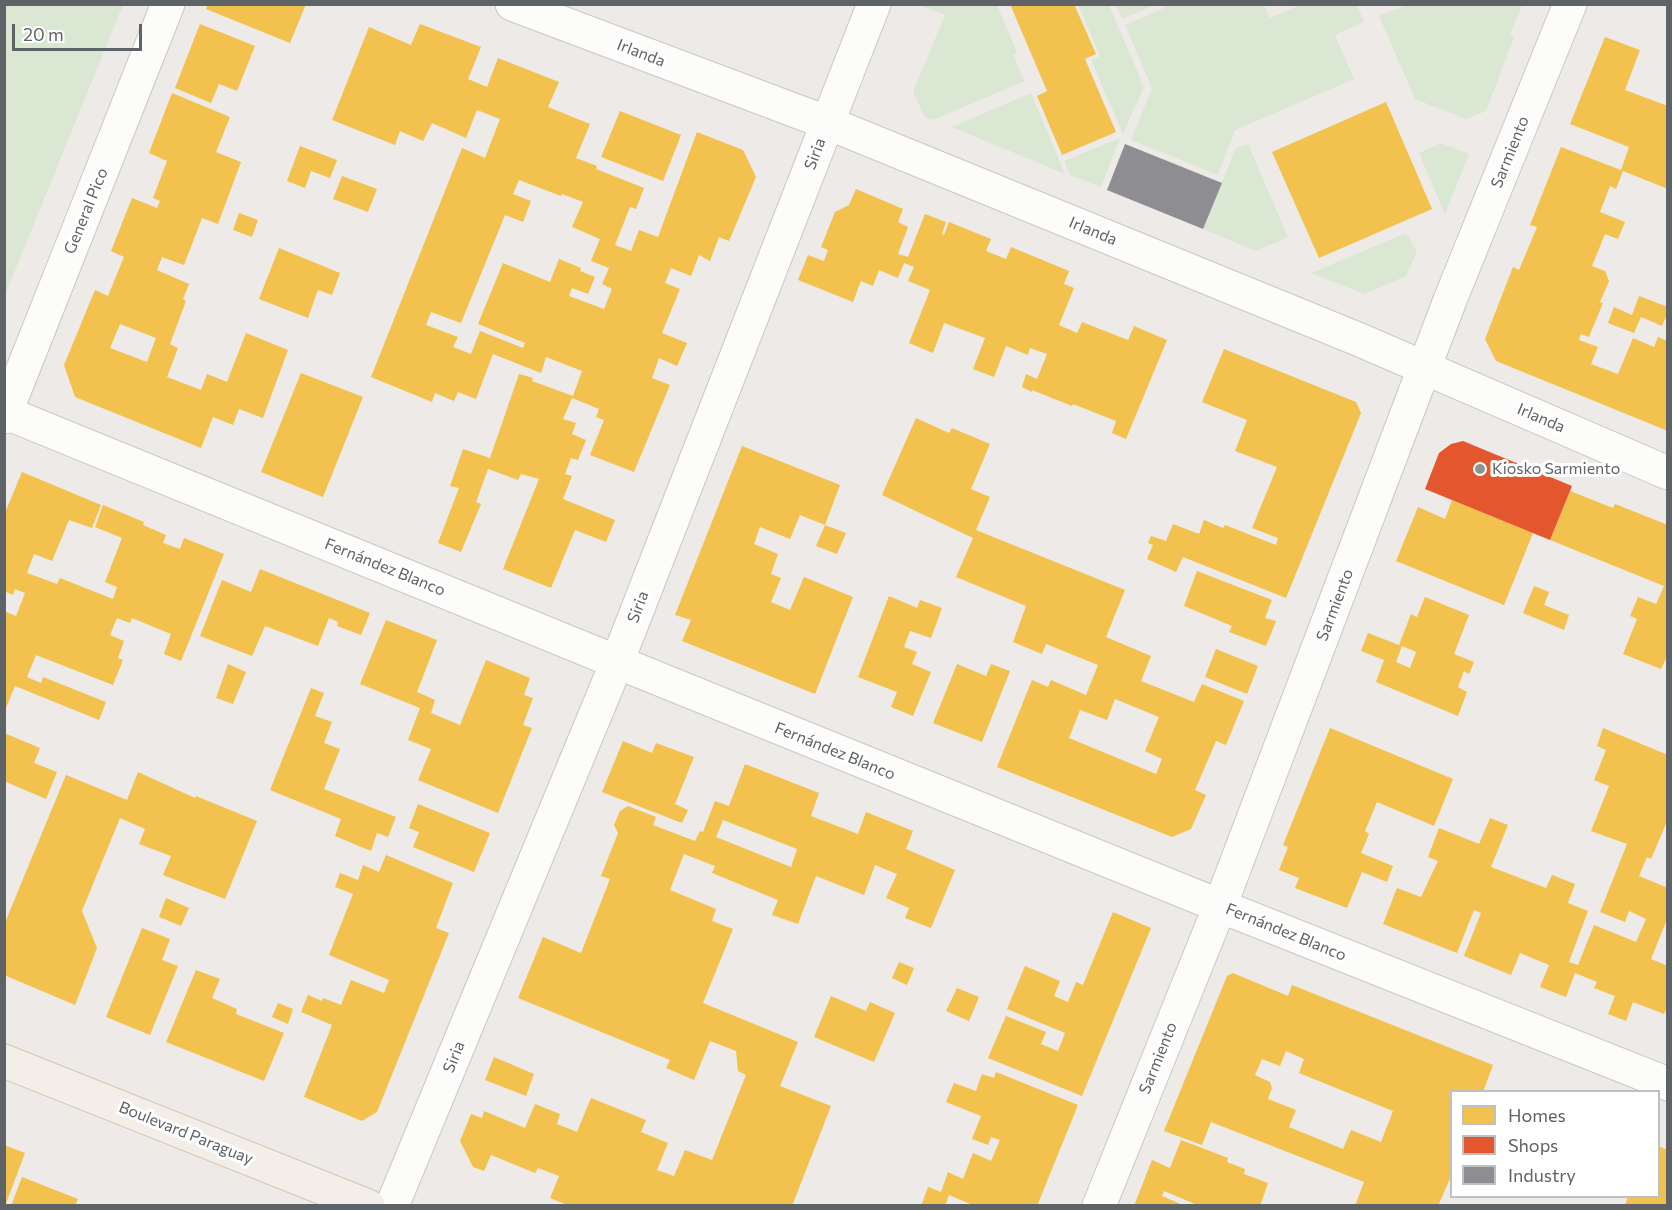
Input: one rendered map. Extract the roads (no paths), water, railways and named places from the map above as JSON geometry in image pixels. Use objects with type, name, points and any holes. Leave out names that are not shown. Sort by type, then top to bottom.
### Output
[{"type":"main road","name":"Boulevard Paraguay","points":[[4,1061],[368,1206]]},
{"type":"street","name":"General Pico","points":[[5,414],[168,4]]},
{"type":"street","name":"Irlanda","points":[[512,4],[828,123],[1426,368],[1668,473]]},
{"type":"street","name":"Siria","points":[[392,1206],[617,662],[874,4]]},
{"type":"street","name":"Sarmiento","points":[[1099,1206],[1220,906],[1450,300],[1570,4]]},
{"type":"street","name":"Fernández Blanco","points":[[5,414],[1220,906],[1668,1084]]},
{"type":"place","name":"Kiosko Sarmiento","points":[[1480,469]]}]
